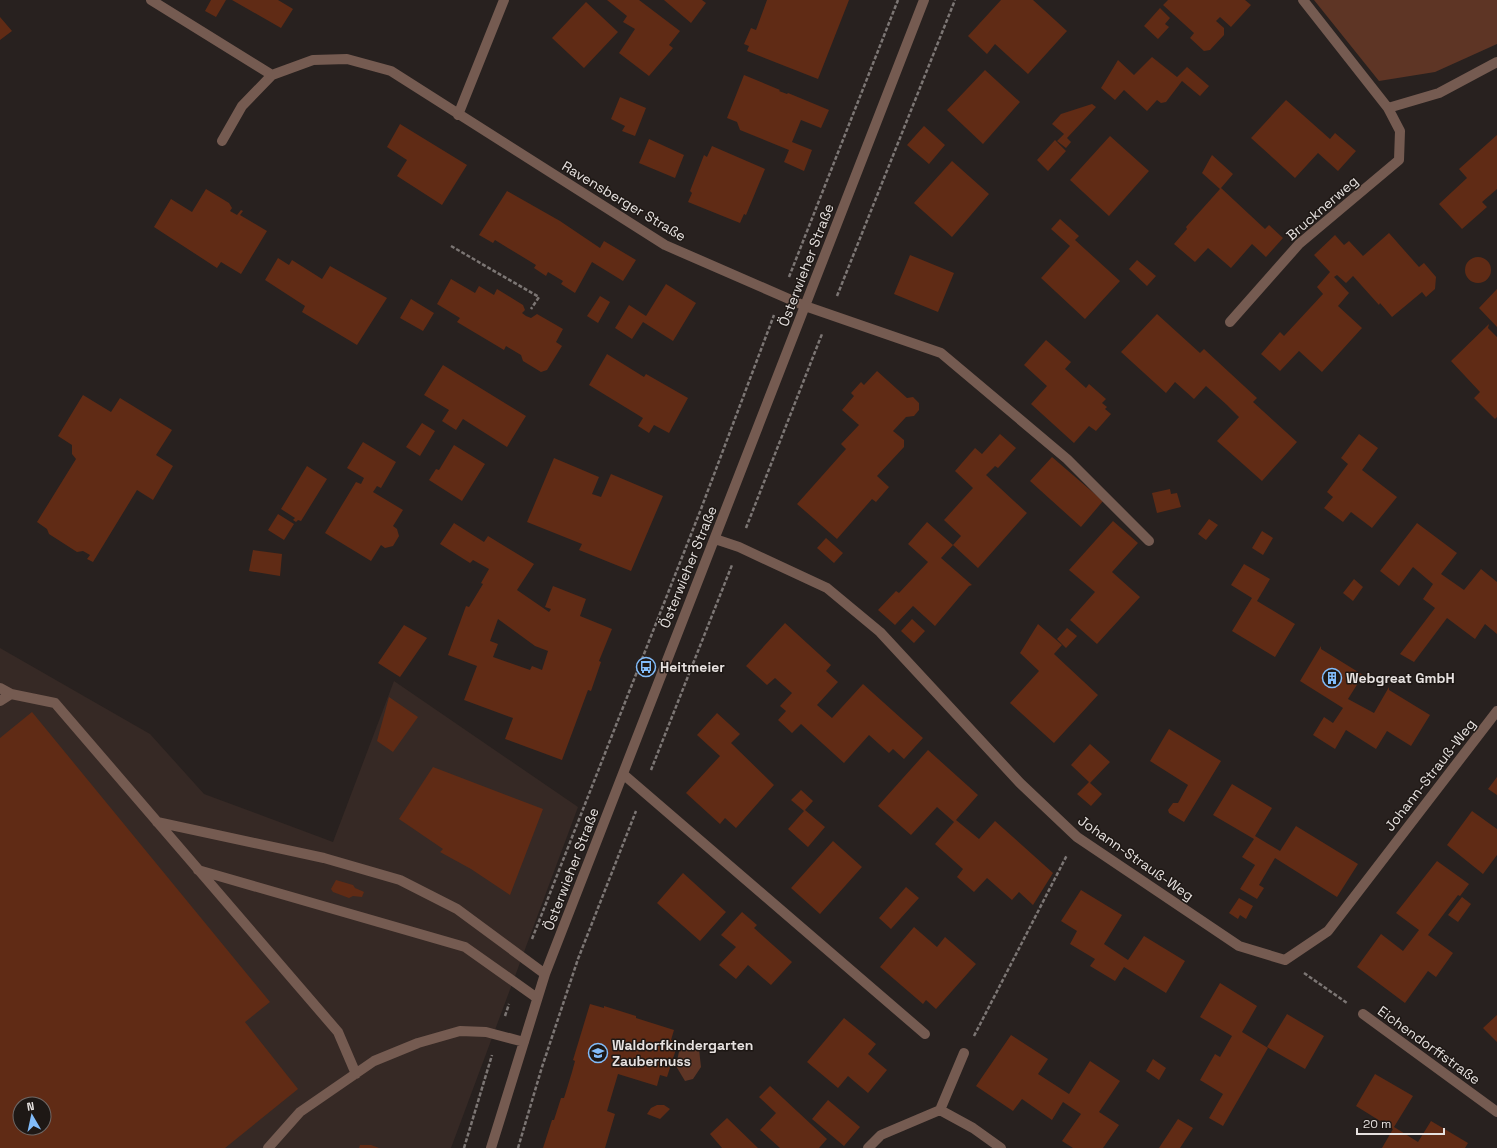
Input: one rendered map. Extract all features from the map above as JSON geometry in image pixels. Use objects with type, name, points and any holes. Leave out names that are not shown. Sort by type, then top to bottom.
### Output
[{"type":"street","points":[[152,0],[272,75]]},
{"type":"street","points":[[458,115],[504,0]]},
{"type":"street","name":"Österwieher Straße","points":[[491,1148],[545,974],[924,0]]},
{"type":"street","name":"Brucknerweg","points":[[1230,322],[1299,244],[1399,160],[1400,131],[1388,108],[1303,0]]},
{"type":"street","name":"Ravensberger Straße","points":[[222,141],[242,106],[272,75],[313,60],[347,59],[391,71],[458,115],[665,245],[805,306],[941,353],[1067,458],[1149,541]]},
{"type":"street","points":[[1388,108],[1439,93],[1497,62]]},
{"type":"street","name":"Johann-Strauß-Weg","points":[[715,539],[739,547],[827,588],[880,632],[1020,783],[1076,837],[1239,946],[1285,960],[1328,932],[1497,711]]},
{"type":"street","points":[[0,688],[11,694],[55,703],[338,1032],[356,1074]]},
{"type":"street","points":[[0,701],[11,694]]},
{"type":"street","points":[[624,774],[925,1034]]},
{"type":"street","points":[[157,822],[324,858],[400,880],[457,909],[545,974]]},
{"type":"street","points":[[198,870],[465,947],[537,998]]},
{"type":"street","name":"Eichendorffstraße","points":[[1363,1014],[1497,1112]]},
{"type":"street","points":[[268,1148],[300,1112],[374,1061],[418,1043],[460,1032],[486,1032],[524,1042]]},
{"type":"street","points":[[868,1148],[882,1135],[940,1110],[964,1053]]},
{"type":"street","points":[[940,1110],[973,1128],[1001,1148]]},
{"type":"path","points":[[543,908],[701,509],[782,295],[898,0]]},
{"type":"path","points":[[745,531],[955,0]]},
{"type":"path","points":[[451,246],[539,297],[531,309]]},
{"type":"path","points":[[518,1148],[542,1067],[578,959],[643,790],[727,580]]},
{"type":"path","points":[[964,1053],[1076,837]]},
{"type":"path","points":[[1285,960],[1363,1014]]},
{"type":"shaded area","points":[[1314,0],[1497,0],[1497,44],[1435,72],[1379,81]]},
{"type":"shaded area","points":[[0,648],[150,734],[204,794],[333,842],[394,681],[578,807],[451,1148],[0,1148]]},
{"type":"shaded area","points":[[681,1042],[699,1049],[701,1067],[693,1079],[685,1081],[676,1066]]},
{"type":"building","points":[[211,0],[226,0],[216,17],[205,11]]},
{"type":"building","points":[[232,0],[278,0],[293,9],[281,28]]},
{"type":"building","points":[[607,0],[639,0],[680,31],[669,45],[673,48],[649,76],[619,53],[635,29],[623,22],[627,16]]},
{"type":"building","points":[[664,0],[702,0],[706,3],[691,23]]},
{"type":"building","points":[[767,0],[849,0],[818,79],[747,51],[749,46],[744,44],[751,28],[756,30]]},
{"type":"building","points":[[1001,0],[1033,0],[1067,31],[1028,74],[995,44],[987,54],[968,36]]},
{"type":"building","points":[[1168,0],[1245,0],[1251,5],[1231,27],[1220,17],[1216,21],[1224,28],[1224,35],[1210,50],[1204,51],[1190,38],[1194,33],[1163,5]]},
{"type":"building","points":[[586,2],[618,32],[584,68],[552,38]]},
{"type":"building","points":[[1160,8],[1170,18],[1165,24],[1169,27],[1158,39],[1144,26]]},
{"type":"building","points":[[0,17],[12,31],[0,40]]},
{"type":"building","points":[[1152,57],[1177,77],[1187,67],[1209,86],[1200,96],[1182,81],[1166,102],[1161,103],[1157,100],[1147,111],[1124,90],[1115,100],[1101,88],[1118,60],[1134,75]]},
{"type":"building","points":[[985,70],[1020,102],[983,144],[947,110]]},
{"type":"building","points":[[744,75],[780,90],[779,91],[788,93],[829,110],[821,128],[801,120],[792,142],[812,150],[804,171],[784,162],[789,150],[740,130],[737,122],[727,118]]},
{"type":"building","points":[[620,97],[646,108],[635,136],[622,131],[625,126],[611,119]]},
{"type":"building","points":[[1286,100],[1330,139],[1335,133],[1356,151],[1338,171],[1318,153],[1295,178],[1251,138]]},
{"type":"building","points":[[1092,104],[1096,107],[1067,138],[1071,142],[1066,148],[1057,141],[1064,134],[1052,124],[1061,114]]},
{"type":"building","points":[[400,124],[467,165],[442,205],[397,176],[407,160],[387,147]]},
{"type":"building","points":[[924,126],[945,145],[929,164],[907,145]]},
{"type":"building","points":[[1497,135],[1497,189],[1482,202],[1487,207],[1462,229],[1439,204],[1467,178],[1459,169]]},
{"type":"building","points":[[1110,136],[1149,171],[1109,216],[1070,180]]},
{"type":"building","points":[[649,139],[684,155],[675,178],[639,163]]},
{"type":"building","points":[[1055,140],[1066,151],[1048,171],[1037,160]]},
{"type":"building","points":[[712,146],[765,169],[746,215],[744,214],[740,223],[688,202],[692,193],[690,191],[704,155],[707,157]]},
{"type":"building","points":[[1212,155],[1233,174],[1221,188],[1265,229],[1269,225],[1283,238],[1266,257],[1252,244],[1231,268],[1208,248],[1195,262],[1174,244],[1187,229],[1186,227],[1220,189],[1202,173]]},
{"type":"building","points":[[952,161],[989,194],[952,237],[914,203]]},
{"type":"building","points":[[206,189],[229,203],[232,208],[230,211],[237,215],[241,210],[243,211],[240,215],[267,231],[241,274],[221,262],[217,268],[154,227],[171,199],[192,212]]},
{"type":"building","points":[[507,191],[560,221],[600,248],[604,241],[636,260],[623,281],[592,262],[575,293],[561,284],[563,281],[548,272],[546,276],[534,268],[536,265],[495,240],[493,243],[479,235]]},
{"type":"building","points":[[1060,219],[1079,236],[1075,240],[1120,281],[1085,319],[1041,278],[1070,246],[1051,229]]},
{"type":"building","points":[[1389,233],[1419,267],[1424,263],[1436,277],[1435,289],[1426,297],[1422,292],[1392,317],[1353,276],[1346,283],[1337,275],[1334,277],[1349,293],[1338,306],[1362,328],[1322,372],[1299,351],[1280,371],[1261,354],[1280,332],[1284,336],[1323,294],[1317,287],[1330,272],[1314,255],[1335,235],[1344,245],[1349,241],[1363,256]]},
{"type":"building","points":[[910,255],[954,273],[938,312],[894,294]]},
{"type":"building","points":[[1478,257],[1487,261],[1491,270],[1487,279],[1478,283],[1469,279],[1465,270],[1469,261]]},
{"type":"building","points":[[278,258],[289,265],[292,260],[322,279],[330,266],[387,298],[357,345],[302,312],[305,306],[265,280]]},
{"type":"building","points":[[1137,260],[1156,276],[1147,286],[1129,269]]},
{"type":"building","points":[[451,279],[475,293],[479,286],[494,295],[497,289],[523,305],[525,310],[522,313],[526,316],[531,318],[537,314],[563,329],[556,342],[562,346],[547,370],[541,372],[523,361],[521,355],[506,346],[504,350],[457,322],[460,318],[437,304]]},
{"type":"building","points":[[666,284],[696,303],[673,341],[643,322],[632,339],[615,328],[629,305],[646,316]]},
{"type":"building","points":[[1497,289],[1497,327],[1479,308]]},
{"type":"building","points":[[600,296],[610,302],[598,323],[587,316]]},
{"type":"building","points":[[411,299],[434,313],[423,331],[400,318]]},
{"type":"building","points":[[1157,314],[1200,353],[1204,349],[1257,398],[1253,402],[1297,442],[1262,481],[1217,441],[1239,417],[1227,405],[1206,386],[1194,399],[1175,382],[1166,393],[1121,352]]},
{"type":"building","points":[[1489,324],[1488,328],[1497,337],[1497,417],[1495,419],[1474,398],[1480,392],[1451,361]]},
{"type":"building","points":[[1046,340],[1071,362],[1065,369],[1086,388],[1089,384],[1106,399],[1102,403],[1107,407],[1105,409],[1111,414],[1096,431],[1089,426],[1074,443],[1031,404],[1047,386],[1024,365]]},
{"type":"building","points":[[607,354],[644,377],[646,374],[688,398],[669,433],[654,425],[649,433],[638,426],[643,418],[589,385]]},
{"type":"building","points":[[443,365],[526,416],[507,447],[463,419],[456,430],[442,421],[449,410],[424,395]]},
{"type":"building","points":[[877,371],[907,398],[913,397],[919,403],[919,410],[914,416],[906,417],[893,431],[904,440],[904,447],[877,476],[889,487],[876,502],[872,499],[837,539],[797,504],[846,449],[841,444],[859,425],[842,410],[854,396],[851,393],[861,382],[864,385]]},
{"type":"building","points":[[83,395],[111,412],[120,398],[172,430],[156,455],[173,466],[153,500],[137,490],[93,562],[87,559],[90,555],[83,551],[77,552],[49,534],[47,529],[37,522],[76,459],[72,454],[72,445],[58,436]]},
{"type":"building","points":[[422,423],[435,431],[420,456],[406,447]]},
{"type":"building","points":[[1000,434],[1016,448],[998,468],[995,466],[986,475],[1027,513],[978,568],[953,545],[961,536],[944,520],[973,488],[955,471],[975,448],[982,454]]},
{"type":"building","points":[[1359,434],[1378,448],[1362,470],[1397,497],[1372,528],[1351,512],[1343,522],[1324,508],[1333,497],[1327,492],[1348,464],[1341,458]]},
{"type":"building","points":[[363,442],[396,462],[381,488],[377,486],[373,492],[403,510],[393,526],[397,529],[399,536],[393,546],[385,548],[381,545],[371,561],[325,533],[356,482],[361,484],[364,478],[347,468]]},
{"type":"building","points":[[454,445],[485,464],[462,501],[429,480],[436,469],[439,470]]},
{"type":"building","points":[[1052,457],[1103,501],[1081,527],[1030,481]]},
{"type":"building","points":[[554,458],[599,477],[592,494],[601,497],[611,474],[663,496],[631,571],[579,550],[582,544],[527,522]]},
{"type":"building","points":[[307,466],[327,479],[301,521],[298,520],[296,522],[293,520],[295,518],[281,509]]},
{"type":"building","points":[[1170,489],[1171,494],[1177,493],[1181,507],[1157,513],[1152,493]]},
{"type":"building","points":[[278,514],[294,524],[284,540],[268,530]]},
{"type":"building","points":[[1209,519],[1218,525],[1206,540],[1198,534]]},
{"type":"building","points":[[1113,521],[1138,543],[1112,572],[1140,597],[1097,644],[1070,620],[1095,592],[1069,570]]},
{"type":"building","points":[[927,522],[953,545],[941,558],[972,585],[969,586],[935,626],[913,606],[895,625],[878,610],[896,591],[899,593],[928,562],[908,544]]},
{"type":"building","points":[[454,523],[484,542],[488,536],[534,564],[517,590],[549,612],[551,609],[545,607],[553,586],[586,599],[580,616],[612,629],[599,661],[601,662],[591,691],[588,690],[562,760],[505,739],[513,718],[464,700],[477,666],[448,655],[466,606],[469,607],[483,584],[481,583],[489,569],[473,560],[470,563],[440,544]],"holes":[[[498,619],[535,646],[548,651],[542,670],[532,666],[530,670],[493,657],[498,644],[490,641]]]},
{"type":"building","points":[[1417,523],[1457,553],[1441,574],[1464,590],[1481,569],[1497,582],[1497,634],[1485,624],[1475,639],[1447,618],[1414,662],[1400,654],[1435,608],[1423,599],[1433,584],[1413,567],[1399,586],[1380,571]]},
{"type":"building","points":[[1262,531],[1273,538],[1263,555],[1252,548]]},
{"type":"building","points":[[826,538],[843,553],[834,563],[817,548]]},
{"type":"building","points":[[253,550],[282,554],[280,576],[249,571]]},
{"type":"building","points":[[1244,564],[1270,579],[1257,601],[1295,624],[1275,657],[1232,631],[1252,598],[1231,585]]},
{"type":"building","points":[[1354,579],[1363,587],[1353,601],[1343,593]]},
{"type":"building","points":[[912,619],[925,631],[914,643],[901,631]]},
{"type":"building","points":[[785,623],[831,665],[826,671],[838,682],[817,705],[832,718],[863,684],[923,738],[904,759],[893,749],[889,753],[869,735],[844,763],[801,724],[792,733],[778,720],[786,711],[780,706],[792,693],[775,678],[767,685],[746,666]]},
{"type":"building","points":[[1038,624],[1062,645],[1054,654],[1098,695],[1054,743],[1010,703],[1039,671],[1020,653]]},
{"type":"building","points":[[404,625],[427,638],[400,677],[378,663]]},
{"type":"building","points":[[1067,628],[1077,636],[1066,648],[1057,639]]},
{"type":"building","points":[[1321,646],[1321,649],[1363,675],[1348,699],[1374,713],[1389,687],[1389,690],[1430,715],[1411,746],[1387,731],[1376,749],[1346,730],[1335,749],[1313,735],[1324,717],[1333,723],[1343,708],[1300,681]]},
{"type":"building","points":[[389,697],[418,717],[393,752],[377,741]]},
{"type":"building","points":[[32,712],[270,1002],[245,1022],[298,1089],[225,1148],[0,1148],[0,738]]},
{"type":"building","points":[[717,713],[740,734],[731,743],[774,785],[736,828],[725,818],[720,824],[686,793],[720,756],[697,735]]},
{"type":"building","points":[[1169,729],[1221,761],[1184,822],[1169,813],[1168,810],[1173,803],[1178,803],[1188,785],[1150,761]]},
{"type":"building","points":[[1090,744],[1110,762],[1090,783],[1102,794],[1091,806],[1077,794],[1089,782],[1071,765]]},
{"type":"building","points":[[928,750],[978,795],[956,820],[979,839],[995,821],[1053,873],[1033,905],[1019,892],[1012,900],[987,878],[974,892],[957,877],[963,869],[935,844],[954,822],[937,807],[911,835],[878,806]]},
{"type":"building","points":[[433,767],[543,809],[510,895],[471,869],[440,852],[443,849],[399,819]]},
{"type":"building","points":[[1497,777],[1497,795],[1488,789]]},
{"type":"building","points":[[1232,784],[1272,808],[1255,836],[1280,851],[1296,826],[1358,864],[1337,897],[1275,858],[1259,885],[1264,888],[1257,899],[1240,889],[1255,865],[1242,857],[1254,839],[1213,815]]},
{"type":"building","points":[[801,790],[813,801],[805,810],[825,827],[808,847],[788,829],[804,811],[791,800]]},
{"type":"building","points":[[1472,811],[1497,829],[1497,855],[1483,874],[1447,845]]},
{"type":"building","points":[[833,841],[862,867],[820,914],[791,888]]},
{"type":"building","points":[[1437,861],[1469,884],[1460,896],[1458,895],[1428,935],[1453,953],[1436,977],[1428,971],[1405,1003],[1357,967],[1381,934],[1403,951],[1419,930],[1396,913]]},
{"type":"building","points":[[683,873],[726,912],[700,941],[657,903]]},
{"type":"building","points":[[336,880],[353,885],[355,888],[364,892],[362,897],[353,896],[349,898],[333,892],[331,889]]},
{"type":"building","points":[[906,887],[919,898],[891,929],[879,918]]},
{"type":"building","points":[[1081,890],[1122,915],[1104,944],[1128,960],[1144,936],[1185,961],[1166,993],[1124,967],[1115,981],[1090,966],[1095,959],[1070,944],[1077,931],[1061,921]]},
{"type":"building","points":[[1462,897],[1471,904],[1458,922],[1448,915]]},
{"type":"building","points":[[1239,898],[1253,906],[1246,919],[1240,915],[1238,919],[1229,913]]},
{"type":"building","points":[[742,912],[757,925],[754,928],[792,962],[771,985],[748,965],[736,979],[719,965],[736,947],[721,935]]},
{"type":"building","points":[[914,927],[937,947],[945,937],[976,964],[936,1009],[926,1000],[923,1004],[880,967]]},
{"type":"building","points":[[1220,983],[1257,1006],[1242,1032],[1268,1048],[1223,1126],[1209,1118],[1223,1094],[1200,1080],[1215,1054],[1220,1057],[1232,1036],[1200,1017]]},
{"type":"building","points":[[590,1004],[604,1008],[604,1006],[674,1030],[671,1040],[678,1043],[667,1077],[660,1075],[657,1086],[618,1074],[607,1111],[615,1114],[605,1148],[543,1148],[561,1098],[564,1098],[575,1061],[573,1060]]},
{"type":"building","points":[[1287,1014],[1324,1036],[1305,1069],[1267,1047]]},
{"type":"building","points":[[1497,1015],[1497,1042],[1483,1028]]},
{"type":"building","points":[[844,1018],[876,1044],[868,1054],[887,1070],[868,1093],[848,1076],[838,1088],[807,1062]]},
{"type":"building","points":[[1011,1035],[1048,1059],[1038,1074],[1069,1094],[1090,1061],[1120,1081],[1099,1112],[1119,1125],[1103,1148],[1073,1148],[1062,1141],[1081,1114],[1063,1102],[1052,1120],[1022,1099],[1013,1111],[976,1086]]},
{"type":"building","points":[[1153,1059],[1166,1068],[1159,1080],[1146,1071]]},
{"type":"building","points":[[1375,1074],[1413,1096],[1394,1127],[1418,1142],[1431,1121],[1468,1143],[1465,1148],[1382,1148],[1393,1129],[1356,1106]]},
{"type":"building","points":[[770,1086],[827,1139],[819,1148],[780,1148],[760,1130],[776,1113],[759,1097]]},
{"type":"building","points":[[828,1100],[860,1127],[844,1146],[812,1119]]},
{"type":"building","points":[[657,1105],[664,1105],[670,1109],[660,1119],[647,1114],[651,1108]]},
{"type":"building","points":[[727,1118],[758,1148],[722,1148],[710,1134]]},
{"type":"building","points":[[1178,1119],[1193,1128],[1180,1148],[1159,1148]]},
{"type":"building","points":[[360,1145],[371,1145],[379,1148],[359,1148]]},
{"type":"place","name":"Heitmeier","points":[[646,667]]},
{"type":"place","name":"Webgreat GmbH","points":[[1332,678]]},
{"type":"place","name":"Waldorfkindergarten Zaubernuss","points":[[598,1053]]}]
